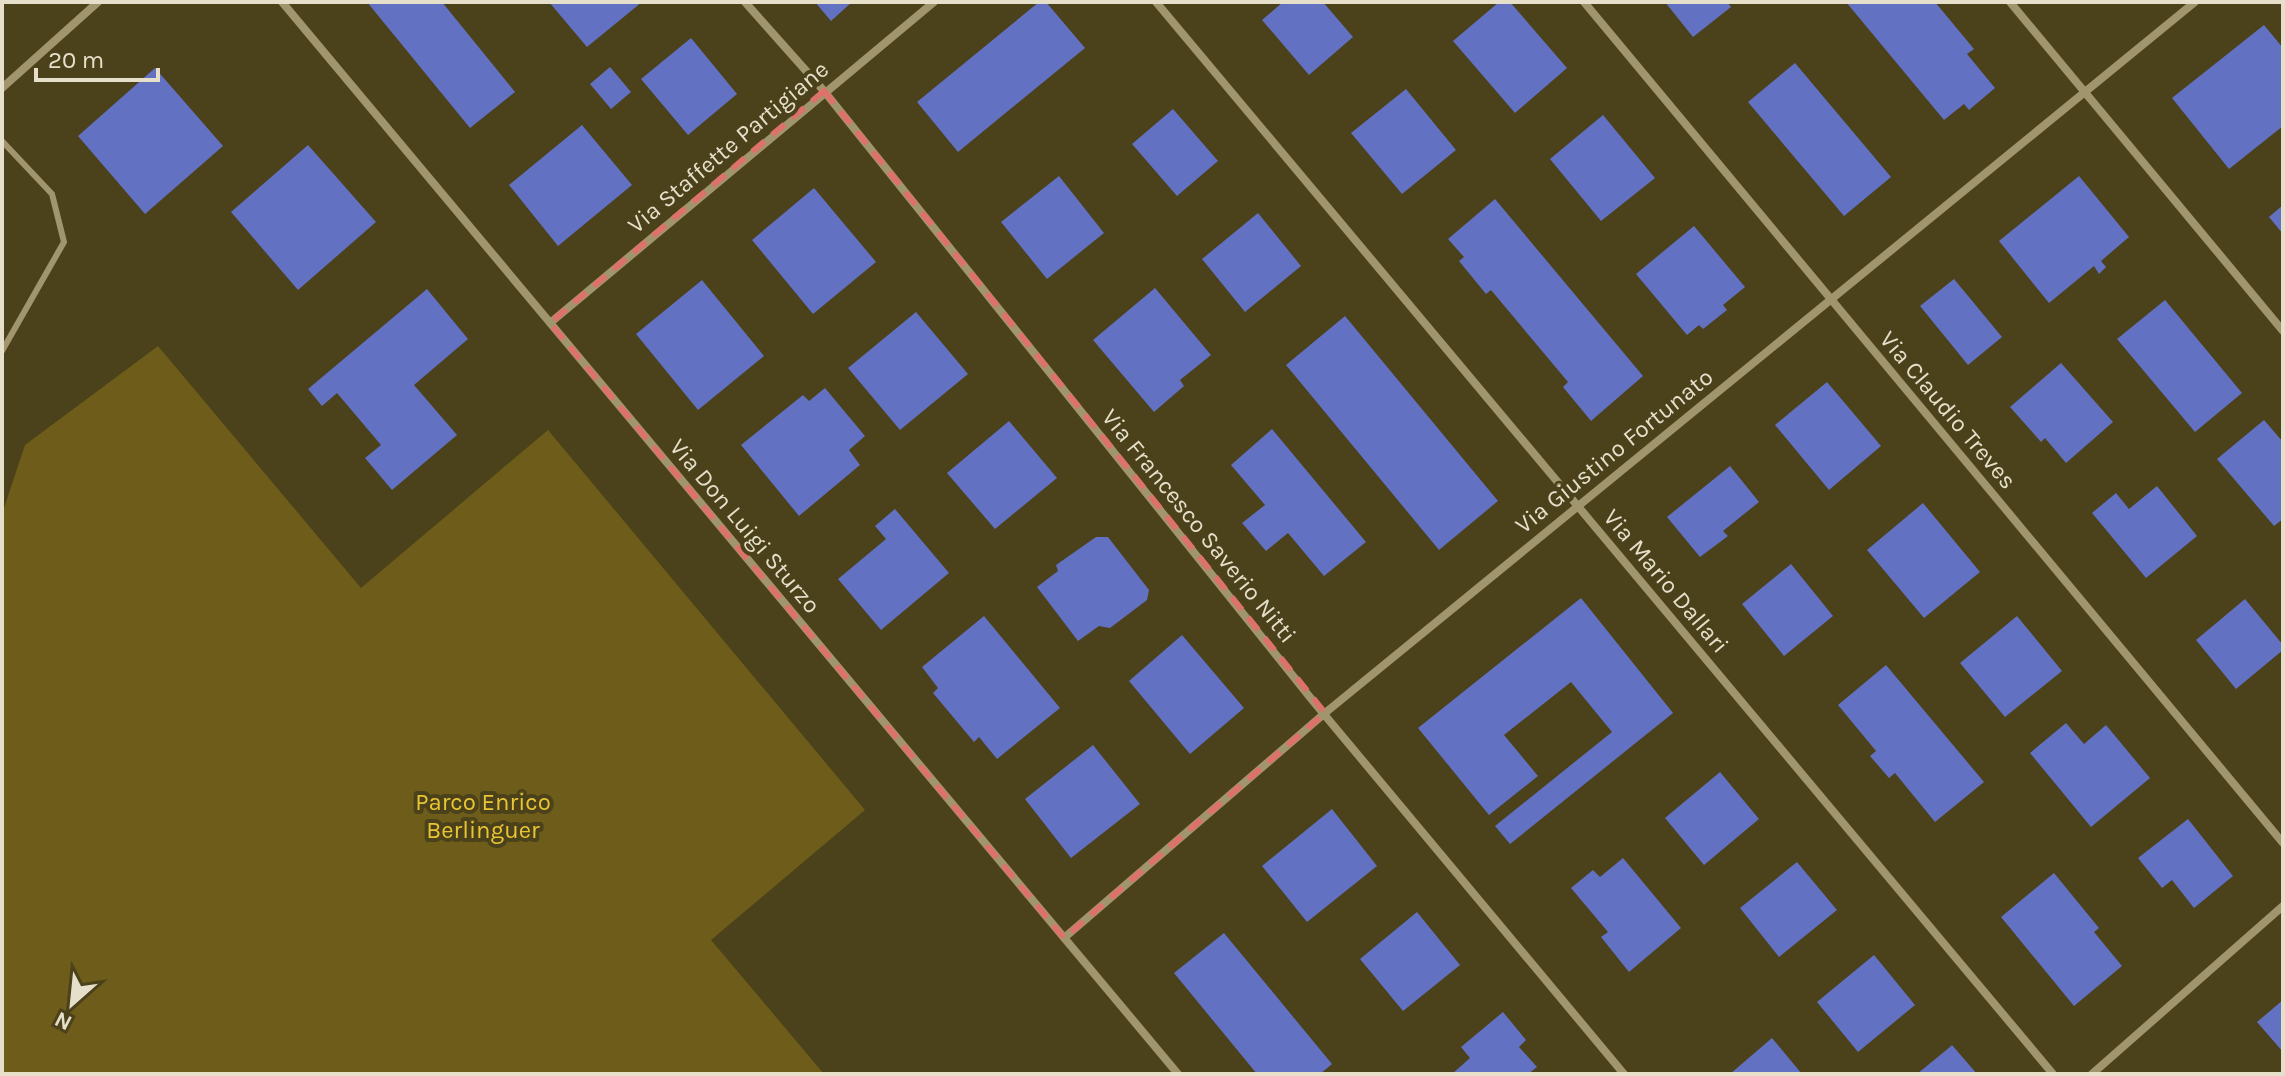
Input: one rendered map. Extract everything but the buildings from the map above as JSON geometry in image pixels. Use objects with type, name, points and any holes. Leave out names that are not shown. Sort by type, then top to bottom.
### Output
[{"type":"street","points":[[2,88],[98,2]]},
{"type":"street","name":"Via Don Luigi Sturzo","points":[[282,2],[1178,1074]]},
{"type":"street","name":"Via Francesco Saverio Nitti","points":[[745,2],[824,91],[1325,713],[1624,1074]]},
{"type":"street","name":"Via Staffette Partigiane","points":[[550,323],[934,2]]},
{"type":"street","name":"Via Mario Dallari","points":[[1156,2],[2053,1074]]},
{"type":"street","name":"Via Claudio Treves","points":[[1584,2],[2283,843]]},
{"type":"street","points":[[2010,2],[2283,331]]},
{"type":"street","name":"Via Giustino Fortunato","points":[[1064,938],[1325,713],[2195,2]]},
{"type":"street","points":[[2092,1074],[2283,906]]},
{"type":"lane","points":[[2,141],[52,194],[64,242],[2,351]]},
{"type":"highlighted area","points":[[824,91],[1325,713],[1064,938],[550,323]]},
{"type":"green space","name":"Parco Enrico Berlinguer","points":[[158,346],[361,588],[548,430],[865,810],[711,940],[824,1074],[2,1074],[2,514],[25,445]]}]
